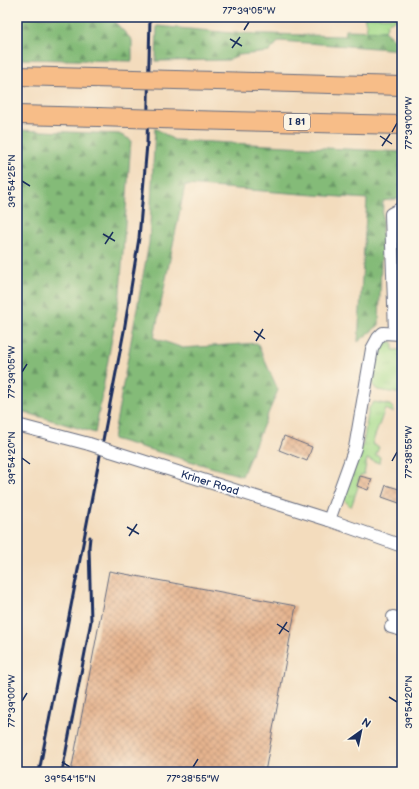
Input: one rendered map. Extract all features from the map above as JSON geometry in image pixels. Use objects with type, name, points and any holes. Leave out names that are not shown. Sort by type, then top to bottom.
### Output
[{"type":"highway","points":[[17,76],[402,86]]},
{"type":"highway","name":"I 81","points":[[17,115],[402,125]]},
{"type":"street","points":[[329,520],[355,448],[372,349],[378,338],[383,333],[398,333],[391,214],[402,208]]},
{"type":"street","name":"Kriner Road","points":[[17,425],[89,444],[329,520],[402,546]]},
{"type":"green space","points":[[17,17],[110,17],[132,40],[132,61],[17,59]]},
{"type":"green space","points":[[364,17],[401,17],[388,23],[385,31],[367,32]]},
{"type":"green space","points":[[157,26],[232,33],[344,36],[345,30],[385,31],[400,44],[402,44],[402,50],[279,41],[269,52],[239,55],[228,60],[156,61]]},
{"type":"green space","points":[[155,128],[174,140],[402,152],[402,198],[383,201],[379,325],[358,342],[367,199],[185,185],[154,338],[183,348],[257,343],[278,390],[242,476],[113,439],[149,243]]},
{"type":"green space","points":[[17,130],[119,134],[131,140],[120,293],[95,433],[17,410]]},
{"type":"green space","points":[[387,341],[393,342],[393,350],[402,350],[402,394],[378,390],[374,387],[373,383],[378,347]]},
{"type":"green space","points":[[374,402],[390,405],[394,409],[393,412],[385,409],[372,444],[379,447],[376,455],[380,457],[379,463],[367,459],[364,474],[360,476],[351,507],[344,500],[345,494],[363,444],[369,408]]},
{"type":"building","points":[[284,436],[312,447],[307,461],[279,450]]},
{"type":"building","points":[[360,476],[372,479],[368,490],[357,486]]},
{"type":"building","points":[[386,485],[402,490],[402,504],[382,497]]},
{"type":"building","points":[[109,571],[296,606],[265,772],[71,772]]},
{"type":"railway","points":[[39,772],[124,331],[139,238],[147,144],[150,17]]},
{"type":"railway","points":[[62,772],[91,621],[90,537]]}]
